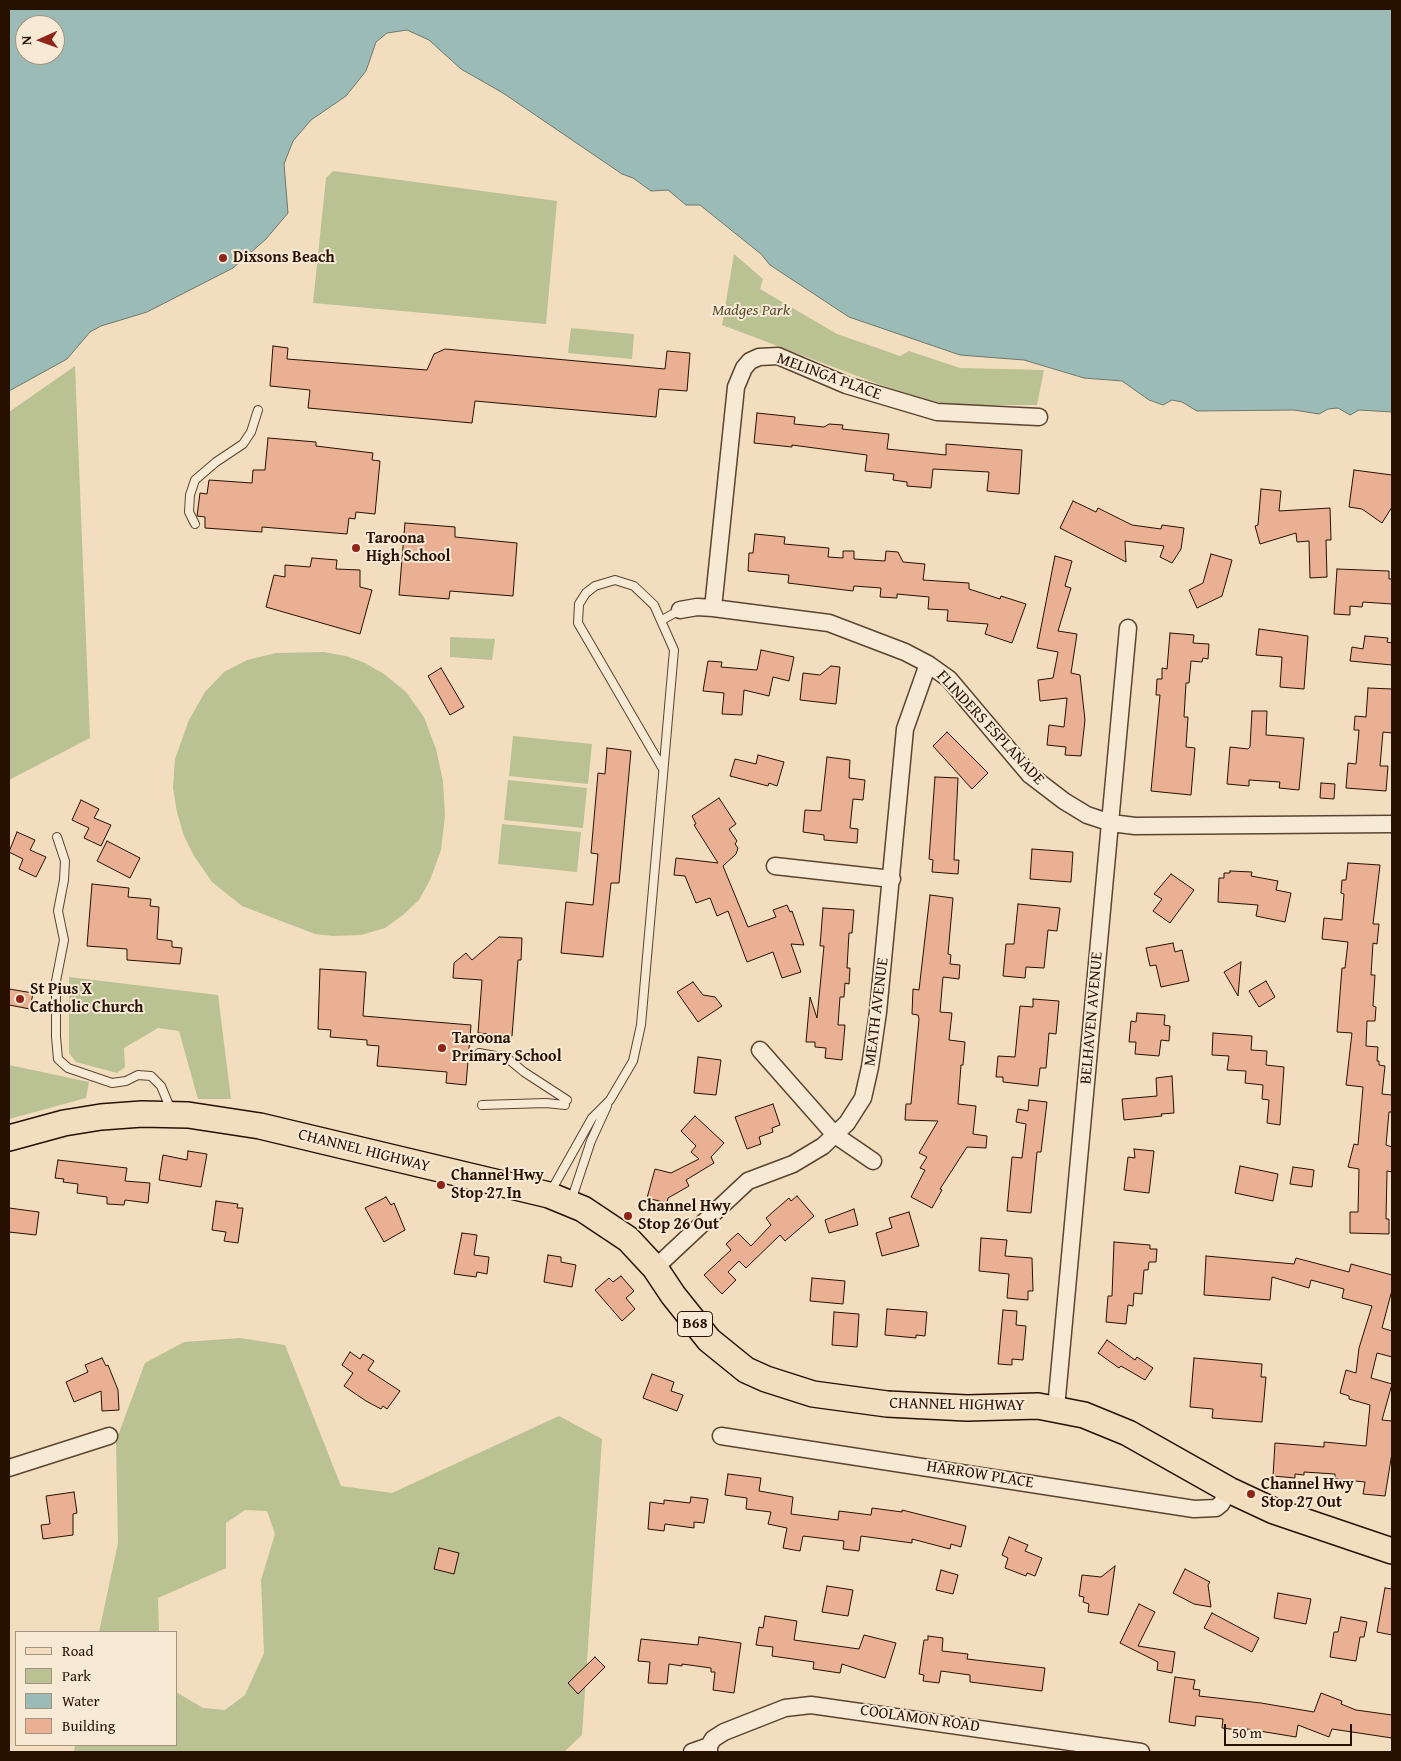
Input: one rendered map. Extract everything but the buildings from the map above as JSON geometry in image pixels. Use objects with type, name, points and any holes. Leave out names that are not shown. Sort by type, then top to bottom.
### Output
[{"type":"main road","name":"CHANNEL HIGHWAY","points":[[9,1138],[64,1123],[101,1117],[172,1115],[260,1126],[560,1199],[601,1219],[628,1239],[655,1268],[690,1319],[715,1346],[746,1370],[788,1387],[813,1394],[887,1404],[926,1407],[1018,1406],[1056,1408],[1084,1415],[1121,1430],[1228,1490],[1307,1524],[1392,1551]]},
{"type":"street","name":"MELINGA PLACE","points":[[713,608],[736,387],[744,368],[750,361],[759,356],[778,356],[846,384],[937,412],[1039,417]]},
{"type":"street","name":"FLINDERS ESPLANADE","points":[[680,610],[696,606],[829,623],[850,629],[928,664],[948,679],[972,704],[1030,775],[1064,801],[1087,815],[1111,823],[1135,826],[1392,824]]},
{"type":"street","name":"BELHAVEN AVENUE","points":[[1056,1408],[1128,628]]},
{"type":"street","name":"MEATH AVENUE","points":[[655,1268],[748,1181],[793,1164],[810,1155],[835,1135],[856,1111],[867,1082],[878,1012],[905,729],[928,664]]},
{"type":"street","points":[[775,866],[892,879]]},
{"type":"street","points":[[760,1050],[835,1135],[873,1161]]},
{"type":"street","points":[[9,1468],[109,1436]]},
{"type":"street","name":"HARROW PLACE","points":[[721,1436],[1203,1510],[1210,1510],[1221,1504],[1228,1490]]},
{"type":"street","name":"COOLAMON ROAD","points":[[692,1752],[709,1749],[713,1740],[724,1732],[785,1708],[811,1704],[1140,1752]]},
{"type":"lane","points":[[194,524],[189,512],[190,495],[195,480],[216,462],[243,444],[251,432],[258,410]]},
{"type":"lane","points":[[560,1199],[591,1141],[610,1100],[633,1061],[641,1025],[674,650],[654,605],[634,586],[615,580],[595,586],[586,593],[579,604],[578,623],[663,769]]},
{"type":"lane","points":[[662,620],[680,610]]},
{"type":"lane","points":[[57,837],[65,862],[64,880],[58,911],[64,940],[56,981],[58,1059],[68,1068],[112,1083],[126,1081],[138,1075],[150,1076],[161,1086],[172,1115]]},
{"type":"lane","points":[[479,1053],[508,1058],[566,1102],[482,1105]]},
{"type":"lane","points":[[560,1199],[592,1118],[610,1100]]},
{"type":"green space","points":[[333,171],[557,201],[546,324],[313,303],[326,178]]},
{"type":"green space","name":"Madges Park","points":[[734,254],[763,279],[760,289],[837,334],[900,356],[909,351],[960,368],[1044,370],[1037,405],[950,405],[913,397],[722,325]]},
{"type":"green space","points":[[571,328],[634,334],[632,359],[568,353]]},
{"type":"green space","points":[[75,366],[90,738],[9,780],[9,412]]},
{"type":"green space","points":[[450,637],[495,639],[492,660],[450,657]]},
{"type":"green space","points":[[324,652],[346,656],[365,663],[384,674],[406,692],[424,717],[436,749],[443,781],[445,816],[441,850],[430,880],[419,900],[403,915],[385,928],[361,935],[333,936],[315,934],[242,906],[212,882],[194,856],[184,836],[173,788],[175,759],[189,720],[205,692],[224,672],[247,660],[276,653]]},
{"type":"green space","points":[[513,736],[592,744],[588,784],[509,776]]},
{"type":"green space","points":[[508,780],[587,788],[583,828],[504,820]]},
{"type":"green space","points":[[502,824],[581,832],[577,872],[498,864]]},
{"type":"green space","points":[[69,977],[218,995],[231,1099],[198,1099],[179,1031],[158,1028],[124,1048],[125,1067],[117,1073],[76,1062],[69,1053]]},
{"type":"green space","points":[[9,1065],[89,1082],[86,1098],[9,1119]]},
{"type":"green space","points":[[240,1338],[285,1345],[341,1486],[392,1493],[559,1416],[602,1439],[582,1735],[564,1752],[74,1752],[75,1746],[178,1746],[178,1693],[203,1708],[225,1710],[245,1695],[264,1653],[261,1580],[275,1534],[267,1511],[245,1510],[226,1523],[226,1568],[158,1598],[159,1631],[99,1631],[118,1543],[116,1441],[145,1363],[184,1342]]},
{"type":"water","points":[[9,9],[1392,9],[1392,412],[1359,410],[1350,415],[1338,408],[1328,409],[1319,414],[1294,410],[1197,411],[1182,402],[1172,400],[1163,405],[1149,400],[1122,381],[1084,378],[1024,360],[960,355],[849,317],[770,265],[761,254],[700,205],[686,205],[668,190],[651,191],[633,178],[622,174],[503,93],[461,69],[429,40],[407,30],[387,33],[376,42],[366,71],[346,96],[311,120],[293,141],[284,164],[288,213],[266,239],[233,268],[147,312],[101,326],[90,332],[67,359],[9,391]]},
{"type":"place","name":"Dixsons Beach","points":[[223,258]]},
{"type":"place","name":"Taroona High School","points":[[356,548]]},
{"type":"place","name":"St Pius X Catholic Church","points":[[20,999]]},
{"type":"place","name":"Taroona Primary School","points":[[442,1048]]},
{"type":"place","name":"Channel Hwy Stop 27 In","points":[[441,1185]]},
{"type":"place","name":"Channel Hwy Stop 26 Out","points":[[628,1216]]},
{"type":"place","name":"Channel Hwy Stop 27 Out","points":[[1251,1494]]}]
